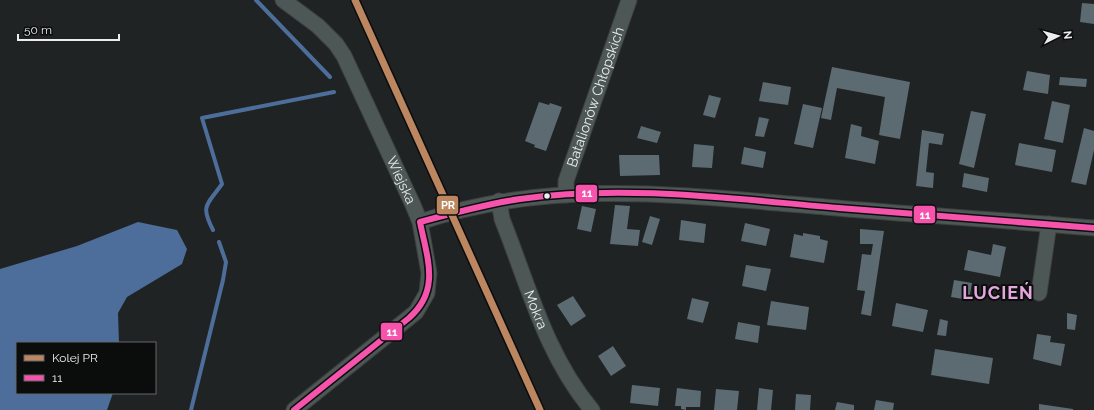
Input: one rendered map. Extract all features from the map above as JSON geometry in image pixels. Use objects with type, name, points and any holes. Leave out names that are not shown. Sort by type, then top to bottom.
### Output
[{"type":"street","name":"Wiejska","points":[[283,0],[318,26],[336,44],[344,56],[420,222],[451,212],[499,201],[566,195],[644,193],[1094,228]]},
{"type":"street","name":"Batalionów Chłopskich","points":[[566,195],[566,181],[629,0]]},
{"type":"street","name":"Mokra","points":[[499,201],[502,219],[544,330],[557,357],[580,397],[592,410]]},
{"type":"street","points":[[294,410],[403,323],[416,312],[424,301],[427,293],[429,273],[420,222]]},
{"type":"street","points":[[1039,293],[1049,224]]},
{"type":"water","points":[[138,222],[177,230],[187,249],[182,264],[127,297],[118,313],[119,342],[16,342],[16,394],[113,394],[107,410],[0,410],[0,269],[77,246]]},
{"type":"building","points":[[1082,3],[1094,4],[1094,24],[1080,22]]},
{"type":"building","points":[[832,67],[910,82],[900,139],[879,135],[885,97],[837,88],[831,120],[821,118]]},
{"type":"building","points":[[1027,71],[1050,75],[1048,94],[1023,90]]},
{"type":"building","points":[[1060,77],[1087,79],[1086,87],[1059,85]]},
{"type":"building","points":[[763,82],[791,87],[788,105],[759,101]]},
{"type":"building","points":[[709,95],[721,98],[715,118],[703,115]]},
{"type":"building","points":[[1052,101],[1070,105],[1063,143],[1044,139]]},
{"type":"building","points":[[539,102],[549,105],[550,103],[562,107],[546,151],[534,147],[535,145],[525,141]]},
{"type":"building","points":[[803,104],[822,108],[813,148],[794,144]]},
{"type":"building","points":[[971,111],[986,114],[974,168],[959,164]]},
{"type":"building","points":[[759,117],[769,119],[764,137],[755,136]]},
{"type":"building","points":[[851,124],[862,127],[861,136],[879,141],[875,164],[845,158]]},
{"type":"building","points":[[641,126],[661,132],[657,143],[637,138]]},
{"type":"building","points":[[1084,128],[1094,131],[1094,150],[1086,185],[1071,182]]},
{"type":"building","points":[[922,130],[944,134],[942,145],[929,143],[926,172],[934,173],[933,188],[916,186]]},
{"type":"building","points":[[1019,143],[1056,150],[1052,172],[1015,165]]},
{"type":"building","points":[[694,144],[714,146],[712,168],[692,167]]},
{"type":"building","points":[[744,147],[766,152],[763,168],[741,164]]},
{"type":"building","points":[[619,155],[659,155],[660,175],[620,176]]},
{"type":"building","points":[[964,173],[989,178],[987,192],[962,187]]},
{"type":"building","points":[[615,205],[630,206],[627,229],[640,230],[638,246],[610,244]]},
{"type":"building","points":[[582,206],[596,209],[591,232],[577,229]]},
{"type":"building","points":[[650,216],[660,219],[652,245],[642,242]]},
{"type":"building","points":[[681,220],[706,224],[704,243],[679,240]]},
{"type":"building","points":[[745,223],[770,229],[766,246],[741,241]]},
{"type":"building","points":[[860,229],[884,231],[871,316],[861,314],[865,291],[857,290],[862,254],[871,255],[873,244],[860,244]]},
{"type":"building","points":[[803,233],[820,236],[820,239],[828,241],[824,263],[790,257],[794,234],[803,236]]},
{"type":"building","points":[[993,244],[1006,247],[1000,277],[964,270],[968,250],[991,255]]},
{"type":"building","points":[[746,265],[771,269],[766,291],[742,286]]},
{"type":"building","points":[[954,280],[972,283],[969,300],[951,297]]},
{"type":"building","points":[[573,296],[586,316],[571,326],[557,305]]},
{"type":"building","points":[[692,298],[709,302],[703,323],[687,319]]},
{"type":"building","points":[[771,301],[809,307],[806,330],[767,325]]},
{"type":"building","points":[[896,303],[928,310],[923,332],[892,326]]},
{"type":"building","points":[[1067,313],[1077,315],[1075,330],[1067,329]]},
{"type":"building","points":[[940,319],[948,321],[946,336],[937,335]]},
{"type":"building","points":[[738,322],[760,326],[758,343],[735,339]]},
{"type":"building","points":[[1037,334],[1051,336],[1050,342],[1065,344],[1061,366],[1033,359]]},
{"type":"building","points":[[613,346],[626,366],[611,376],[598,356]]},
{"type":"building","points":[[935,349],[993,358],[989,384],[931,375]]},
{"type":"building","points":[[632,385],[660,388],[658,406],[630,403]]},
{"type":"building","points":[[677,388],[701,391],[700,407],[686,407],[686,410],[681,409],[681,406],[675,406]]},
{"type":"building","points":[[759,388],[773,390],[771,410],[757,410]]},
{"type":"building","points":[[716,389],[739,391],[737,410],[714,410]]},
{"type":"building","points":[[796,394],[811,395],[810,410],[795,410]]},
{"type":"building","points":[[876,400],[894,403],[893,410],[874,410]]},
{"type":"building","points":[[837,402],[854,405],[854,410],[835,410]]},
{"type":"building","points":[[1039,404],[1073,409],[1073,410],[1039,410]]},
{"type":"waterway","points":[[256,0],[330,77]]},
{"type":"waterway","points":[[213,230],[206,210],[209,201],[222,184],[202,118],[334,92]]},
{"type":"waterway","points":[[191,410],[223,280],[226,262],[219,242]]},
{"type":"rail line","name":"PR","points":[[355,0],[540,410]]},
{"type":"transit line","name":"11","points":[[420,222],[482,206],[520,199],[599,193],[639,193],[720,197],[1094,228]]},
{"type":"transit line","name":"11","points":[[294,410],[409,318],[419,307],[425,296],[429,273],[420,222]]},
{"type":"district","name":"LUCIEŃ","points":[[998,292]]}]
